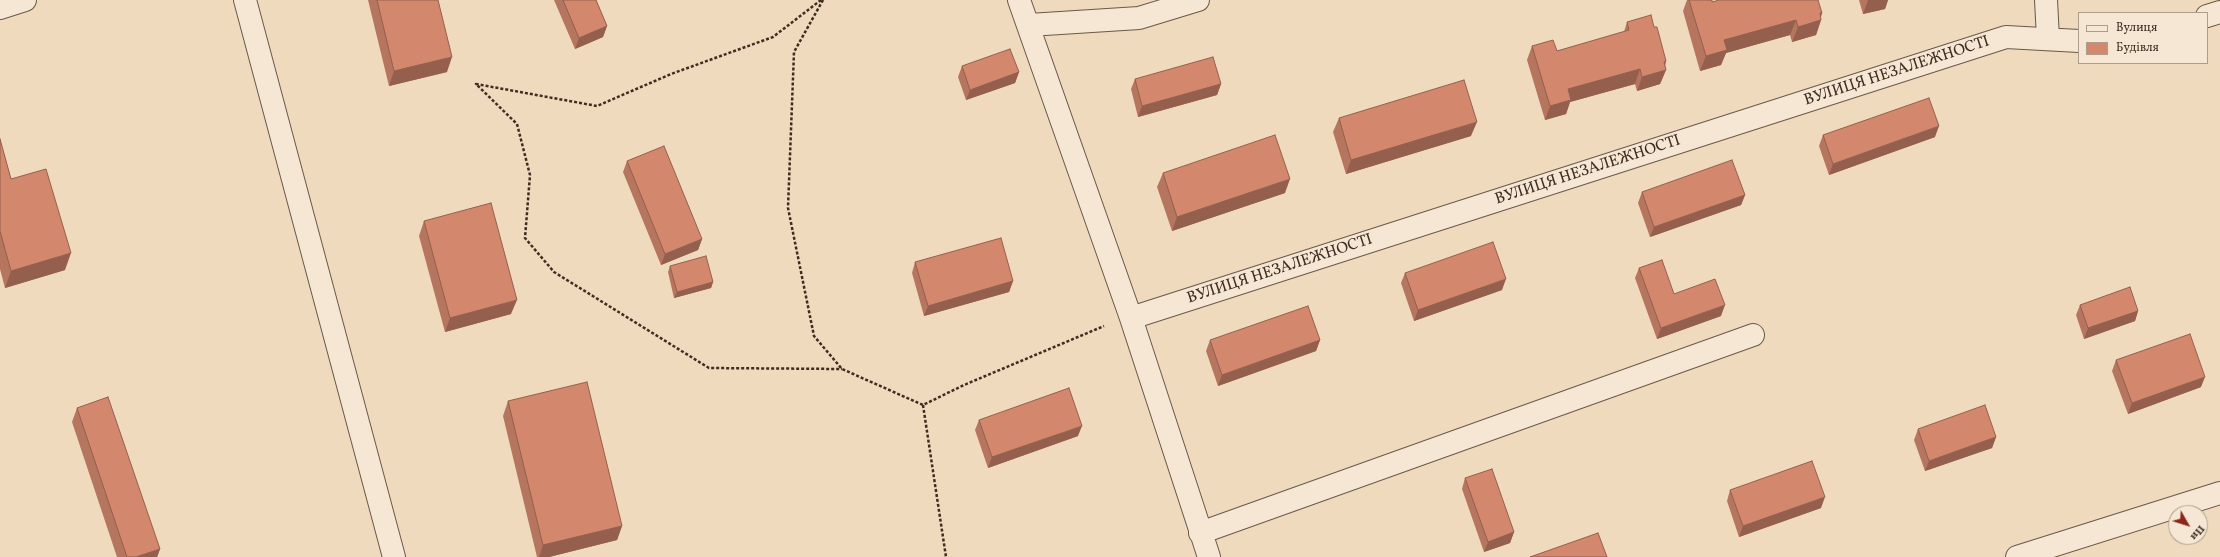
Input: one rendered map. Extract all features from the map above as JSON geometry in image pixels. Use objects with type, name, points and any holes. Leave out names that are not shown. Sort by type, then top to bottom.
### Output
[{"type":"street","points":[[0,8],[25,0]]},
{"type":"street","points":[[246,0],[394,557]]},
{"type":"street","points":[[1019,0],[1131,318],[1208,557]]},
{"type":"street","points":[[1029,25],[1139,18],[1198,0]]},
{"type":"street","points":[[2046,0],[2048,38]]},
{"type":"street","points":[[2208,16],[2220,12]]},
{"type":"street","name":"ВУЛИЦЯ НЕЗАЛЕЖНОСТІ","points":[[1131,318],[2006,37],[2048,38],[2078,41]]},
{"type":"street","points":[[1200,533],[1753,335]]},
{"type":"street","points":[[2017,557],[2220,493]]},
{"type":"path","points":[[822,0],[794,52],[788,208],[814,336],[842,369]]},
{"type":"path","points":[[822,0],[773,37],[671,74],[597,106],[476,84],[517,124],[530,175],[525,238],[554,272],[709,368],[842,369],[923,405],[1095,328],[1131,318]]},
{"type":"path","points":[[923,405],[946,557]]},
{"type":"building","points":[[377,0],[438,0],[452,57],[394,71]]},
{"type":"building","points":[[563,0],[596,0],[607,26],[579,38]]},
{"type":"building","points":[[1689,0],[1712,0],[1712,2],[1719,0],[1818,0],[1822,13],[1820,13],[1821,20],[1798,27],[1796,20],[1724,40],[1727,50],[1706,56]]},
{"type":"building","points":[[1651,15],[1654,27],[1657,27],[1666,61],[1664,62],[1666,70],[1642,77],[1640,69],[1568,89],[1571,100],[1550,106],[1532,46],[1553,40],[1557,51],[1629,30],[1627,22]]},
{"type":"building","points":[[1010,49],[1019,72],[970,90],[962,66]]},
{"type":"building","points":[[1213,57],[1221,84],[1142,106],[1135,79]]},
{"type":"building","points":[[1464,80],[1477,122],[1351,160],[1339,118]]},
{"type":"building","points":[[1929,98],[1939,126],[1833,164],[1823,135]]},
{"type":"building","points":[[1275,135],[1290,179],[1177,217],[1163,173]]},
{"type":"building","points":[[0,139],[11,179],[46,169],[71,253],[11,271],[0,231]]},
{"type":"building","points":[[664,146],[702,239],[665,254],[627,161]]},
{"type":"building","points":[[1732,160],[1745,195],[1654,227],[1642,192]]},
{"type":"building","points":[[491,203],[517,300],[450,318],[424,221]]},
{"type":"building","points":[[1001,238],[1013,281],[928,306],[915,262]]},
{"type":"building","points":[[1493,242],[1506,279],[1418,310],[1405,273]]},
{"type":"building","points":[[706,256],[713,282],[677,292],[670,266]]},
{"type":"building","points":[[1662,260],[1674,294],[1715,279],[1725,305],[1661,328],[1639,268]]},
{"type":"building","points":[[2130,287],[2138,311],[2088,328],[2080,305]]},
{"type":"building","points":[[1308,306],[1320,340],[1222,375],[1210,340]]},
{"type":"building","points":[[2190,334],[2205,377],[2132,403],[2116,360]]},
{"type":"building","points":[[587,382],[622,526],[543,545],[508,401]]},
{"type":"building","points":[[1069,388],[1082,426],[992,457],[979,420]]},
{"type":"building","points":[[108,397],[160,549],[136,557],[127,557],[77,408]]},
{"type":"building","points":[[1985,405],[1996,437],[1929,461],[1918,429]]},
{"type":"building","points":[[1812,461],[1825,497],[1743,526],[1730,490]]},
{"type":"building","points":[[1492,469],[1514,532],[1488,542],[1465,478]]},
{"type":"building","points":[[1598,533],[1607,557],[1530,557]]}]
